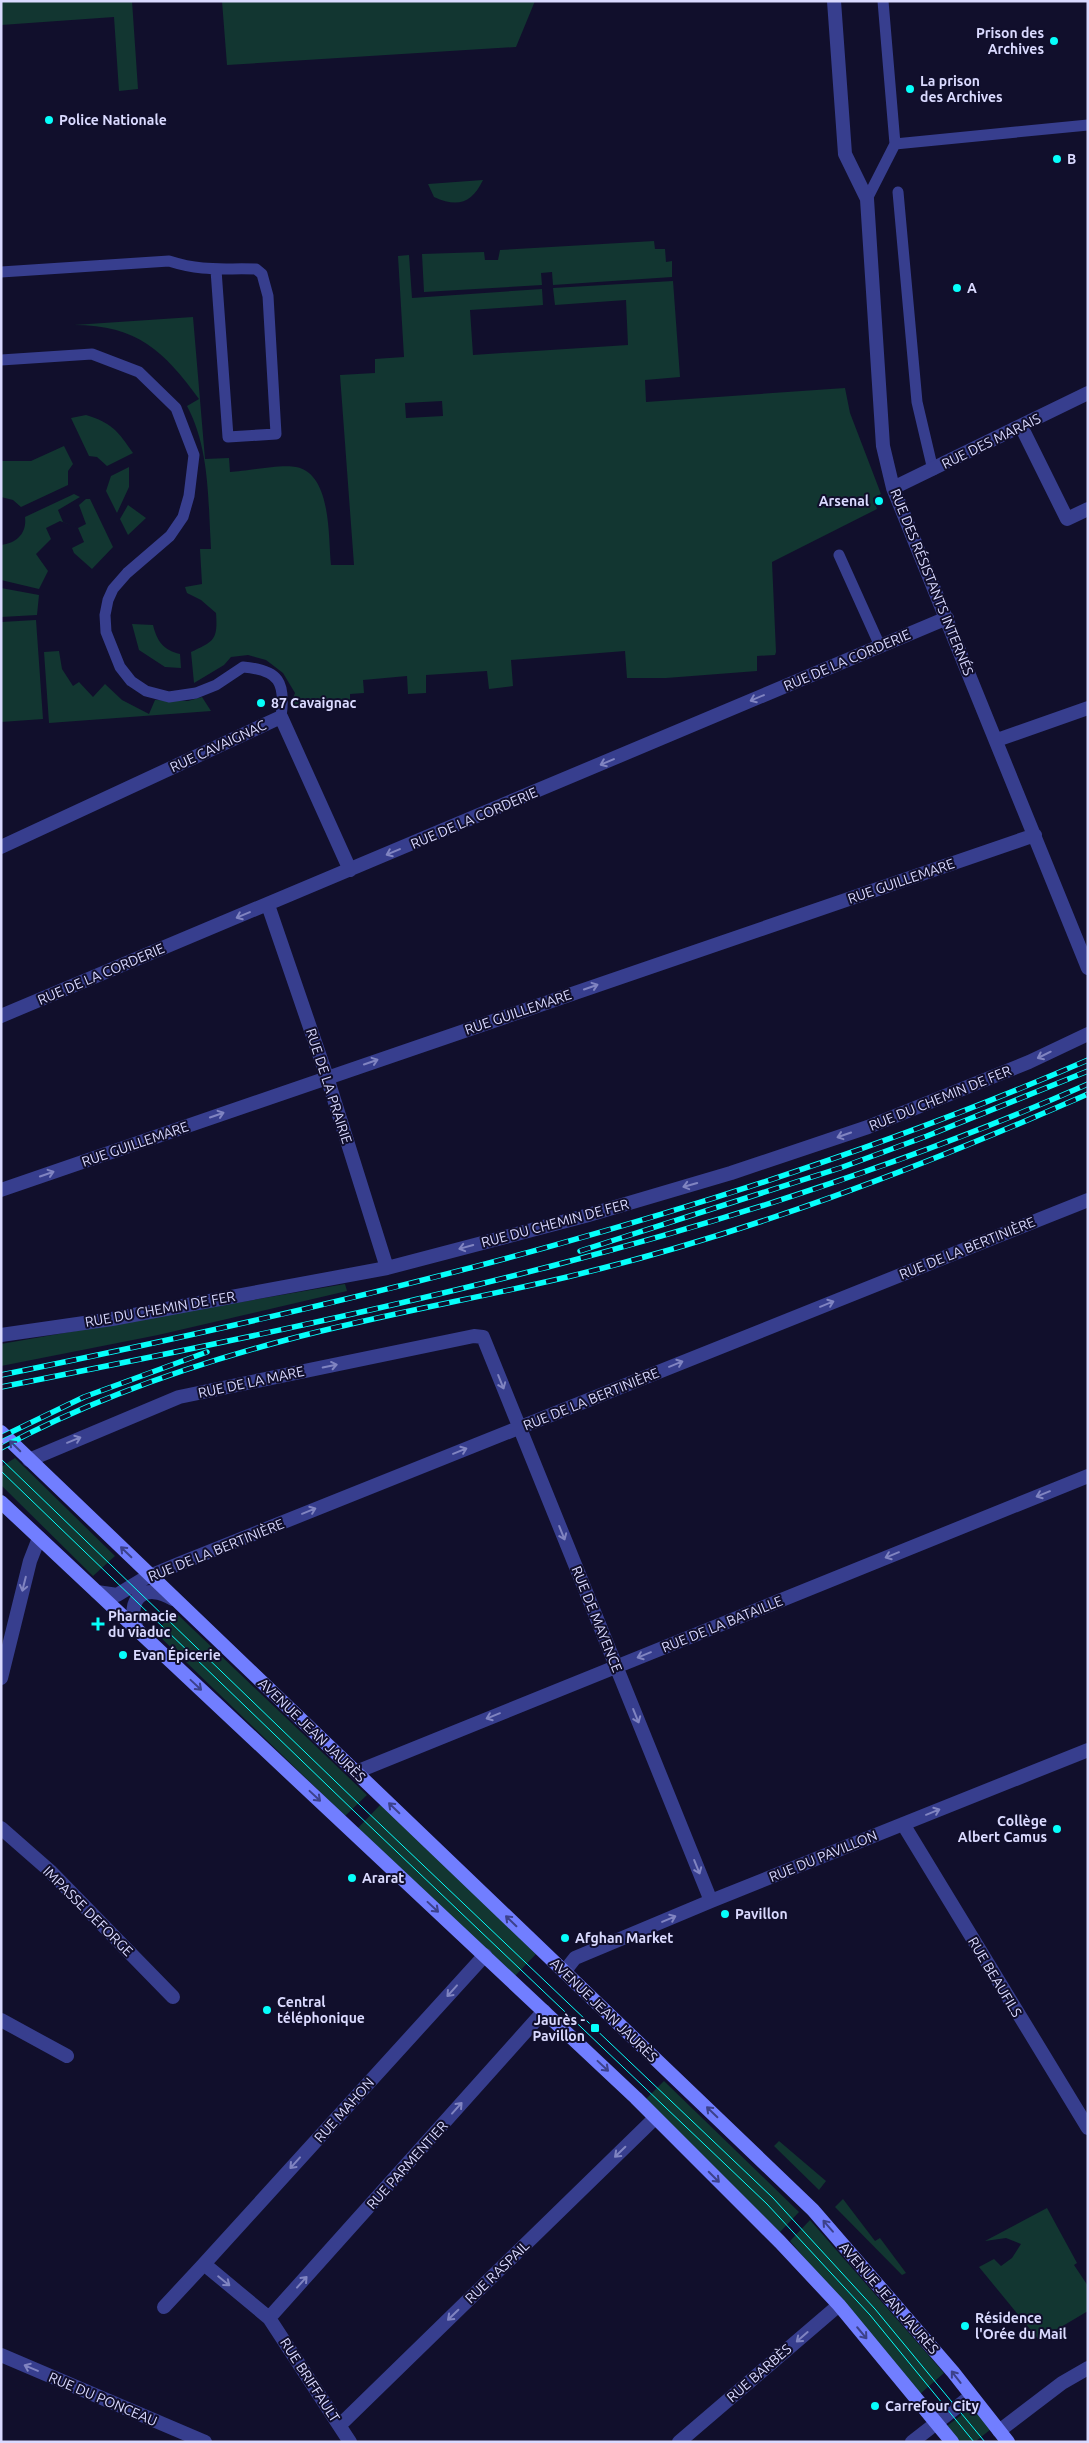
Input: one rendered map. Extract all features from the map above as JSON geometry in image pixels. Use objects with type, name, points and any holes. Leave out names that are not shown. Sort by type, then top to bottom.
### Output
[{"type":"main road","name":"AVENUE JEAN JAURÈS","points":[[1,1432],[813,2210],[1004,2436]]},
{"type":"main road","points":[[1,1502],[636,2098],[780,2242],[839,2305],[952,2442]]},
{"type":"street","name":"RUE DES RÉSISTANTS INTERNÉS","points":[[834,1],[845,154],[867,198],[883,446],[893,488],[1036,835],[1088,968]]},
{"type":"street","name":"RUE DES MARAIS","points":[[893,488],[1088,393]]},
{"type":"street","points":[[1021,426],[1067,519],[1088,509]]},
{"type":"street","name":"RUE DE LA CORDERIE","points":[[1,1016],[946,618]]},
{"type":"street","points":[[997,740],[1088,708]]},
{"type":"street","name":"RUE CAVAIGNAC","points":[[1,847],[281,716],[350,870]]},
{"type":"street","name":"RUE GUILLEMARE","points":[[1,1190],[1036,835]]},
{"type":"street","name":"RUE DE LA PRAIRIE","points":[[268,905],[327,1078],[387,1268]]},
{"type":"street","name":"RUE DU CHEMIN DE FER","points":[[1,1335],[112,1319],[387,1268],[585,1216],[731,1173],[868,1127],[1029,1062],[1088,1034]]},
{"type":"street","name":"RUE DE LA BERTINIÈRE","points":[[97,1592],[117,1595],[150,1575],[1088,1200]]},
{"type":"street","name":"RUE DE MAYENCE","points":[[483,1337],[710,1901]]},
{"type":"street","name":"RUE DE LA MARE","points":[[29,1460],[180,1397],[465,1338],[483,1337]]},
{"type":"street","name":"RUE DE LA BATAILLE","points":[[356,1772],[1088,1476]]},
{"type":"street","points":[[1,1678],[30,1561],[39,1538]]},
{"type":"street","name":"AVENUE JEAN JAURÈS","points":[[137,1629],[132,1609],[136,1601],[146,1593],[163,1592],[176,1600]]},
{"type":"street","name":"RUE DU PAVILLON","points":[[564,1972],[576,1958],[710,1901],[1088,1750]]},
{"type":"street","name":"RUE BEAUFILS","points":[[903,1824],[1088,2128]]},
{"type":"street","name":"IMPASSE DEFORGE","points":[[1,1828],[50,1872],[173,1997]]},
{"type":"street","name":"RUE MAHON","points":[[164,2307],[485,1956]]},
{"type":"street","name":"RUE PARMENTIER","points":[[269,2318],[544,2011]]},
{"type":"street","points":[[1,2020],[66,2056]]},
{"type":"street","name":"RUE RASPAIL","points":[[340,2425],[655,2118]]},
{"type":"street","points":[[204,2264],[269,2318]]},
{"type":"street","name":"RUE BARBÈS","points":[[679,2442],[839,2305]]},
{"type":"street","name":"RUE BRIFFAULT","points":[[269,2318],[350,2442]]},
{"type":"street","name":"RUE DU PONCEAU","points":[[1,2355],[199,2441]]},
{"type":"street","points":[[1004,2436],[1062,2383],[1088,2368]]},
{"type":"street","points":[[912,2442],[971,2396]]},
{"type":"lane","points":[[867,198],[895,144],[883,1]]},
{"type":"lane","points":[[895,144],[1088,125]]},
{"type":"lane","points":[[898,192],[917,402],[933,470]]},
{"type":"lane","points":[[1,272],[169,261],[193,268],[216,270],[256,269],[262,274],[265,282],[276,434],[228,437],[216,270]]},
{"type":"lane","points":[[1,360],[92,354],[139,372],[176,408],[194,455],[189,496],[183,517],[170,536],[127,573],[113,589],[108,600],[105,616],[111,649],[120,667],[131,681],[146,690],[169,697],[196,693],[209,688],[243,667],[271,673],[279,681],[284,695],[281,716]]},
{"type":"lane","points":[[838,555],[880,646]]},
{"type":"green space","points":[[1,1],[132,1],[138,89],[119,91],[114,17],[1,25]]},
{"type":"green space","points":[[222,1],[535,1],[516,47],[227,65]]},
{"type":"green space","points":[[483,180],[474,194],[457,203],[434,197],[428,184]]},
{"type":"green space","points":[[654,241],[655,249],[665,249],[666,262],[672,261],[672,277],[553,285],[552,272],[541,273],[542,285],[424,292],[422,254],[484,252],[485,260],[498,260],[500,250]]},
{"type":"green space","points":[[409,255],[412,298],[542,289],[543,305],[470,310],[473,355],[628,345],[626,300],[555,305],[553,288],[673,281],[680,377],[645,380],[646,402],[845,388],[850,413],[881,494],[873,498],[877,509],[772,562],[775,655],[757,656],[757,671],[666,678],[627,678],[625,651],[511,660],[513,686],[489,689],[487,671],[426,675],[426,693],[408,694],[407,676],[363,680],[364,693],[350,694],[350,702],[290,706],[295,693],[283,673],[266,660],[248,655],[231,657],[224,665],[194,683],[191,652],[210,642],[216,629],[216,613],[201,600],[187,593],[185,587],[202,584],[200,549],[211,549],[204,457],[195,423],[187,406],[199,399],[174,367],[147,344],[115,330],[96,326],[74,325],[193,317],[205,459],[229,458],[230,472],[290,466],[308,472],[316,481],[326,508],[331,565],[354,565],[340,375],[375,373],[375,359],[404,357],[398,256]],"holes":[[[442,401],[443,416],[406,418],[405,403]]]},
{"type":"green space","points":[[86,415],[102,421],[114,429],[133,453],[107,466],[97,457],[89,456],[71,418]]},
{"type":"green space","points":[[64,446],[73,464],[68,471],[68,485],[21,507],[13,500],[1,497],[1,461],[31,461]]},
{"type":"green space","points":[[129,467],[129,487],[117,513],[106,491],[111,476]]},
{"type":"green space","points":[[74,494],[80,497],[58,510],[63,522],[78,528],[60,521],[46,528],[51,539],[36,554],[48,571],[39,589],[1,580],[1,545],[12,542],[20,536],[23,532],[25,517]]},
{"type":"green space","points":[[86,499],[90,499],[113,547],[92,569],[74,553],[72,548],[84,542],[78,528],[86,524],[79,505]]},
{"type":"green space","points":[[128,505],[146,518],[128,535],[120,519]]},
{"type":"green space","points":[[1,588],[39,595],[37,615],[1,617]]},
{"type":"green space","points":[[36,620],[43,719],[1,722],[1,622]]},
{"type":"green space","points":[[132,624],[153,625],[162,644],[169,650],[180,654],[181,668],[165,667],[139,650]]},
{"type":"green space","points":[[59,651],[62,669],[73,686],[79,682],[93,697],[105,684],[122,700],[149,714],[155,700],[188,701],[202,697],[211,711],[49,723],[44,652]]},
{"type":"green space","points":[[345,1284],[347,1291],[158,1335],[1,1366],[1,1344]]},
{"type":"green space","points":[[15,1458],[115,1556],[93,1576],[1,1485],[1,1467]]},
{"type":"green space","points":[[175,1612],[367,1795],[345,1816],[155,1632]]},
{"type":"green space","points":[[381,1804],[536,1954],[515,1976],[358,1828]]},
{"type":"green space","points":[[664,2081],[799,2212],[780,2232],[644,2101]]},
{"type":"green space","points":[[779,2141],[826,2181],[819,2190],[774,2146]]},
{"type":"green space","points":[[843,2199],[875,2241],[880,2238],[906,2273],[902,2275],[835,2207]]},
{"type":"green space","points":[[1047,2208],[1077,2263],[1074,2265],[1088,2286],[1088,2311],[1039,2340],[979,2267],[994,2259],[1001,2266],[1012,2258],[1021,2244],[1006,2238],[985,2241]]},
{"type":"green space","points":[[810,2220],[944,2373],[920,2394],[790,2241]]},
{"type":"green space","points":[[973,2406],[991,2429],[975,2442],[960,2442],[947,2426]]},
{"type":"tram line","points":[[1,1459],[362,1807],[773,2198],[875,2309],[985,2442]]},
{"type":"tram line","points":[[1,1471],[356,1813],[767,2204],[870,2315],[974,2442]]},
{"type":"railway","points":[[1,1375],[278,1315],[416,1282],[553,1246],[689,1206],[824,1162],[957,1114],[1088,1060]]},
{"type":"railway","points":[[580,1251],[840,1168],[927,1136],[1088,1071]]},
{"type":"railway","points":[[1,1387],[278,1330],[554,1266],[690,1228],[824,1186],[957,1138],[1088,1084]]},
{"type":"railway","points":[[1,1448],[104,1400],[176,1373],[249,1350],[321,1331],[567,1277],[701,1241],[766,1220],[961,1148],[1088,1094]]},
{"type":"railway","points":[[1,1437],[84,1397],[207,1352]]},
{"type":"place","name":"Prison des Archives","points":[[1054,41]]},
{"type":"place","name":"La prison des Archives","points":[[910,89]]},
{"type":"place","name":"Police Nationale","points":[[49,120]]},
{"type":"place","name":"B","points":[[1057,159]]},
{"type":"place","name":"A","points":[[957,288]]},
{"type":"place","name":"Arsenal","points":[[879,501]]},
{"type":"place","name":"87 Cavaignac","points":[[261,703]]},
{"type":"place","name":"Pharmacie du viaduc","points":[[98,1624]]},
{"type":"place","name":"Evan Épicerie","points":[[123,1655]]},
{"type":"place","name":"Collège Albert Camus","points":[[1057,1829]]},
{"type":"place","name":"Ararat","points":[[352,1878]]},
{"type":"place","name":"Pavillon","points":[[725,1914]]},
{"type":"place","name":"Afghan Market","points":[[565,1938]]},
{"type":"place","name":"Central téléphonique","points":[[267,2010]]},
{"type":"place","name":"Jaurès - Pavillon","points":[[595,2028]]},
{"type":"place","name":"Résidence l'Orée du Mail","points":[[965,2326]]},
{"type":"place","name":"Carrefour City","points":[[875,2406]]}]
